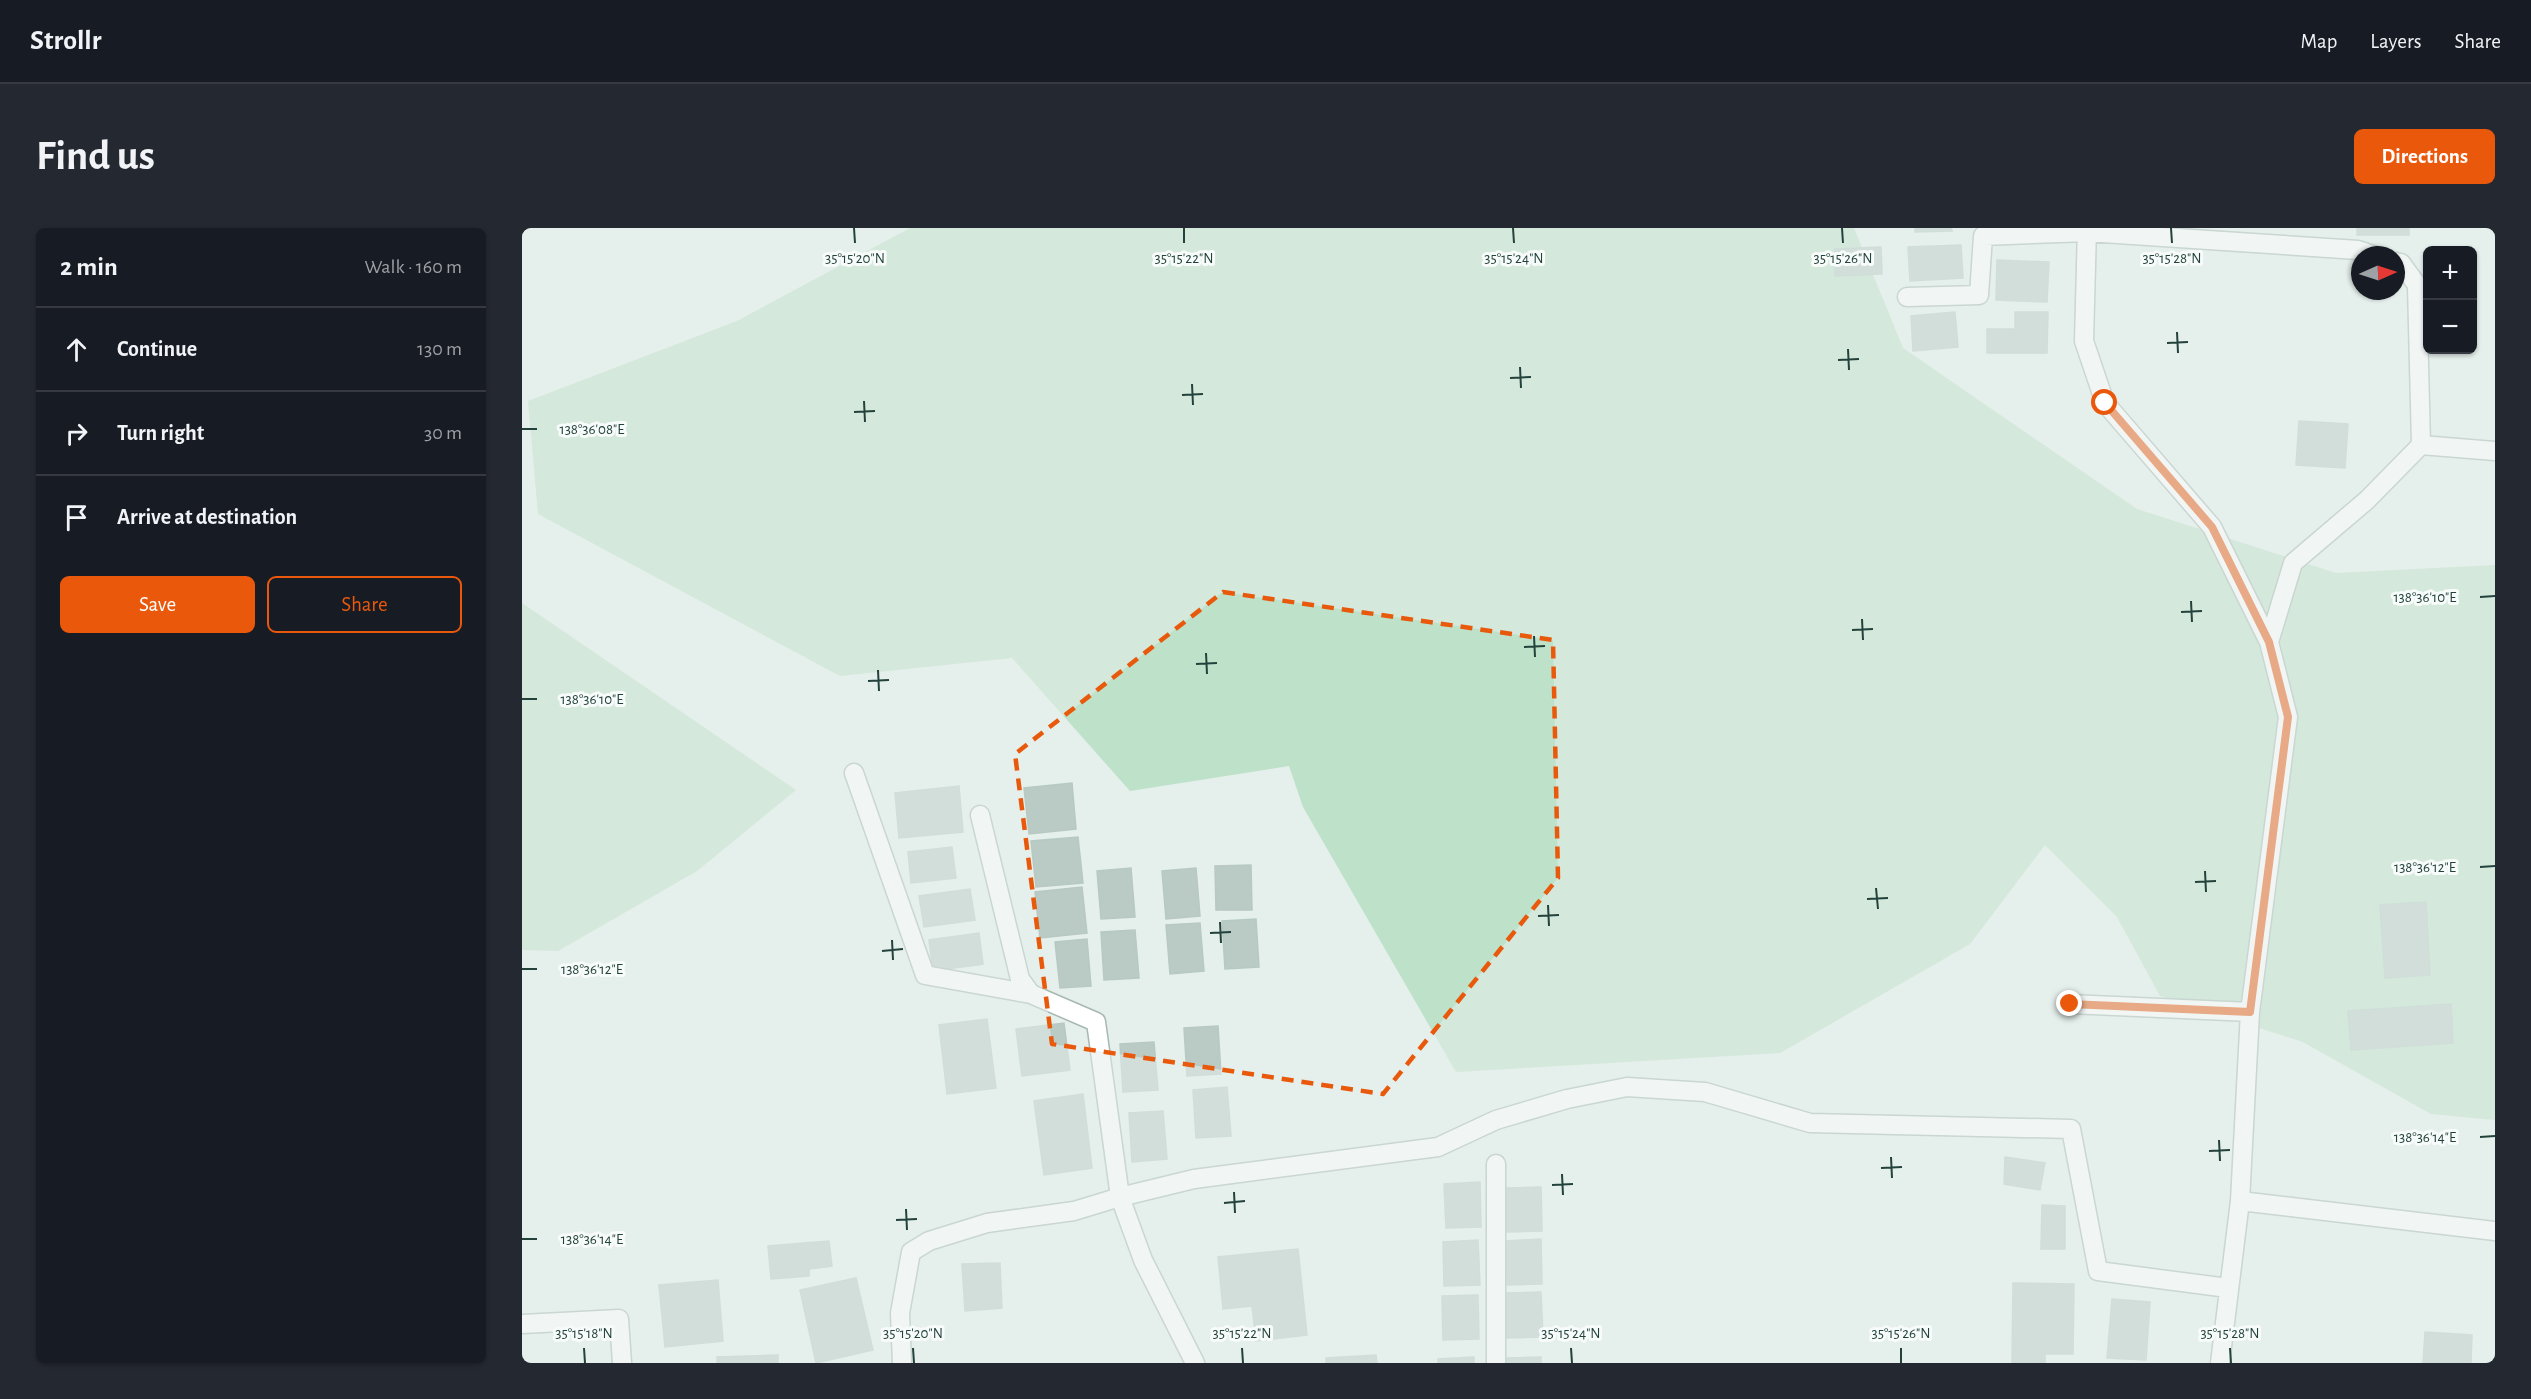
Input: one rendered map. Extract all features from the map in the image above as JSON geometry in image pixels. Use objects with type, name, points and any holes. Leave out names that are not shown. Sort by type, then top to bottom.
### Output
[{"type":"street","points":[[1907,297],[1979,295],[1983,236],[2087,230],[2351,249]]},
{"type":"street","points":[[2087,230],[2084,341],[2105,403],[2212,527],[2269,642],[2288,717],[2250,1012],[2240,1201],[2220,1363]]},
{"type":"street","points":[[2269,642],[2293,563],[2367,500],[2421,444],[2417,285],[2405,269]]},
{"type":"street","points":[[2421,444],[2495,452]]},
{"type":"street","points":[[854,773],[925,975],[1031,994],[1096,1022],[1120,1197],[1143,1260],[1195,1363]]},
{"type":"street","points":[[980,815],[1020,979],[1031,994]]},
{"type":"street","points":[[2070,1004],[2250,1012]]},
{"type":"street","points":[[902,1363],[900,1313],[911,1252],[928,1241],[987,1223],[1074,1211],[1194,1179],[1438,1147],[1496,1120],[1567,1099],[1627,1087],[1705,1092],[1810,1123],[2072,1129],[2098,1270],[2229,1288]]},
{"type":"street","points":[[1496,1164],[1496,1363]]},
{"type":"street","points":[[2240,1201],[2495,1231]]},
{"type":"street","points":[[522,1324],[619,1319],[622,1363]]},
{"type":"highlighted area","points":[[1223,592],[1553,640],[1558,878],[1383,1094],[1052,1044],[1015,754]]},
{"type":"green space","points":[[910,228],[1854,228],[1903,348],[2137,509],[2336,573],[2495,565],[2495,1120],[2431,1114],[2303,1042],[2160,996],[2117,917],[2045,845],[1970,944],[1780,1053],[1456,1072],[1303,807],[1289,766],[1130,791],[1012,658],[840,676],[538,514],[528,401],[737,321]]},
{"type":"green space","points":[[522,603],[796,790],[697,871],[558,951],[522,950]]},
{"type":"building","points":[[1915,228],[1951,228],[1952,231],[1915,232]]},
{"type":"building","points":[[2357,228],[2409,228],[2409,235],[2357,235]]},
{"type":"building","points":[[1961,245],[1963,278],[1910,281],[1908,247]]},
{"type":"building","points":[[1881,247],[1882,274],[1835,276],[1835,249]]},
{"type":"building","points":[[1997,260],[2049,262],[2047,302],[1996,300]]},
{"type":"building","points":[[1955,312],[1958,347],[1913,351],[1911,316]]},
{"type":"building","points":[[2015,312],[2048,312],[2047,353],[1987,353],[1987,329],[2015,329]]},
{"type":"building","points":[[2299,421],[2348,424],[2345,468],[2296,465]]},
{"type":"building","points":[[1072,783],[1076,829],[1029,834],[1024,788]]},
{"type":"building","points":[[959,786],[963,832],[899,838],[895,793]]},
{"type":"building","points":[[1078,837],[1083,883],[1036,887],[1031,841]]},
{"type":"building","points":[[952,847],[956,878],[911,883],[908,852]]},
{"type":"building","points":[[1251,865],[1252,910],[1216,910],[1215,866]]},
{"type":"building","points":[[1131,868],[1135,917],[1101,919],[1097,871]]},
{"type":"building","points":[[1196,868],[1200,916],[1166,919],[1162,871]]},
{"type":"building","points":[[1082,887],[1087,933],[1040,938],[1035,892]]},
{"type":"building","points":[[970,889],[975,920],[924,927],[919,896]]},
{"type":"building","points":[[2426,902],[2430,975],[2385,978],[2380,905]]},
{"type":"building","points":[[1256,919],[1259,967],[1225,969],[1222,921]]},
{"type":"building","points":[[1200,923],[1204,971],[1170,974],[1166,925]]},
{"type":"building","points":[[1135,930],[1139,978],[1104,980],[1101,932]]},
{"type":"building","points":[[979,933],[983,964],[933,971],[929,940]]},
{"type":"building","points":[[1087,939],[1091,986],[1060,988],[1055,942]]},
{"type":"building","points":[[2451,1004],[2453,1043],[2351,1050],[2348,1011]]},
{"type":"building","points":[[987,1019],[996,1088],[947,1094],[939,1025]]},
{"type":"building","points":[[1064,1023],[1070,1070],[1022,1076],[1016,1029]]},
{"type":"building","points":[[1218,1026],[1221,1074],[1187,1076],[1184,1028]]},
{"type":"building","points":[[1154,1042],[1158,1090],[1123,1092],[1120,1044]]},
{"type":"building","points":[[1227,1087],[1231,1136],[1196,1138],[1193,1090]]},
{"type":"building","points":[[1083,1094],[1092,1168],[1044,1175],[1034,1101]]},
{"type":"building","points":[[1163,1111],[1167,1159],[1132,1162],[1129,1113]]},
{"type":"building","points":[[2005,1157],[2045,1163],[2040,1190],[2004,1184]]},
{"type":"building","points":[[1480,1182],[1481,1227],[1446,1228],[1444,1184]]},
{"type":"building","points":[[1541,1187],[1542,1231],[1506,1232],[1505,1188]]},
{"type":"building","points":[[2042,1205],[2065,1206],[2065,1249],[2041,1249]]},
{"type":"building","points":[[1541,1239],[1542,1284],[1507,1285],[1506,1241]]},
{"type":"building","points":[[1478,1240],[1480,1285],[1444,1286],[1443,1242]]},
{"type":"building","points":[[829,1241],[832,1266],[809,1269],[809,1276],[771,1279],[768,1246]]},
{"type":"building","points":[[1298,1249],[1307,1335],[1256,1341],[1252,1306],[1223,1309],[1218,1257]]},
{"type":"building","points":[[1000,1263],[1002,1308],[965,1311],[962,1264]]},
{"type":"building","points":[[856,1278],[873,1350],[816,1363],[800,1290]]},
{"type":"building","points":[[718,1280],[723,1341],[665,1347],[659,1285]]},
{"type":"building","points":[[2013,1283],[2074,1284],[2073,1354],[2045,1354],[2045,1363],[2012,1363]]},
{"type":"building","points":[[1541,1292],[1543,1337],[1507,1338],[1505,1293]]},
{"type":"building","points":[[1478,1295],[1479,1339],[1443,1340],[1442,1296]]},
{"type":"building","points":[[2112,1299],[2150,1302],[2146,1360],[2107,1358]]},
{"type":"building","points":[[2425,1332],[2472,1335],[2471,1363],[2423,1363]]},
{"type":"building","points":[[778,1355],[778,1363],[717,1363],[717,1357]]},
{"type":"building","points":[[1376,1355],[1377,1363],[1326,1363],[1326,1358]]},
{"type":"building","points":[[1474,1357],[1474,1363],[1438,1363],[1438,1359]]},
{"type":"building","points":[[1541,1357],[1541,1363],[1505,1363],[1505,1358]]},
{"type":"route","points":[[2070,1004],[2250,1012],[2288,717],[2269,642],[2212,527],[2105,403]]}]
